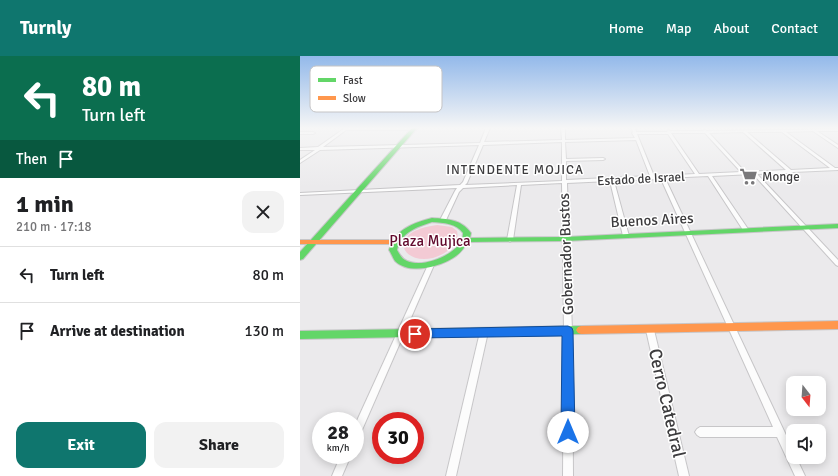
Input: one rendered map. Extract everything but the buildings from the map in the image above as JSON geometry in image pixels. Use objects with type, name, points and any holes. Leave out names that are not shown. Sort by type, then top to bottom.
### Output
[{"type":"main road","points":[[300,257],[398,148]]},
{"type":"main road","points":[[432,220],[452,221],[465,228],[467,240],[463,247],[455,255],[431,265],[421,266],[402,263],[396,259],[393,254],[394,242],[400,235],[415,226],[432,220]]},
{"type":"main road","name":"Buenos Aires","points":[[467,240],[565,239],[804,226],[838,226]]},
{"type":"main road","points":[[300,242],[394,242]]},
{"type":"main road","points":[[300,335],[650,330],[838,325]]},
{"type":"street","points":[[300,149],[409,148]]},
{"type":"street","points":[[443,220],[460,187],[465,182],[480,148]]},
{"type":"street","name":"Gobernador Bustos","points":[[564,148],[568,331],[568,476]]},
{"type":"street","points":[[640,148],[653,178]]},
{"type":"street","points":[[679,148],[698,176]]},
{"type":"street","points":[[720,148],[744,173]]},
{"type":"street","points":[[763,148],[791,172]]},
{"type":"street","points":[[806,148],[836,169]]},
{"type":"street","points":[[300,162],[318,149]]},
{"type":"street","points":[[564,160],[603,159]]},
{"type":"street","name":"Estado de Israel","points":[[300,194],[836,169]]},
{"type":"street","points":[[754,173],[838,264]]},
{"type":"street","points":[[709,175],[745,230]]},
{"type":"street","points":[[662,177],[800,476]]},
{"type":"street","points":[[612,180],[626,236]]},
{"type":"street","points":[[510,240],[519,184]]},
{"type":"street","points":[[364,416],[431,265]]},
{"type":"street","name":"Cerro Catedral","points":[[650,330],[684,476]]},
{"type":"street","points":[[451,476],[484,332]]},
{"type":"street","points":[[700,432],[779,432]]},
{"type":"street","points":[[337,476],[342,464]]},
{"type":"green space","name":"Plaza Mujica","points":[[437,225],[452,227],[457,231],[456,242],[453,246],[449,250],[435,257],[422,259],[412,257],[406,251],[404,244],[407,236],[418,230]]},
{"type":"traffic: fast","points":[[300,257],[398,148]]},
{"type":"traffic: fast","points":[[432,220],[456,223],[464,229],[467,233],[466,240],[459,250],[450,256],[428,265],[416,266],[406,264],[398,259],[393,250],[395,243],[402,233],[419,224],[432,220]]},
{"type":"traffic: fast","points":[[467,240],[565,239],[838,226]]},
{"type":"traffic: fast","points":[[300,335],[581,330]]},
{"type":"traffic: slow","points":[[300,242],[394,242]]},
{"type":"traffic: slow","points":[[581,330],[838,325]]},
{"type":"place","name":"Monge","points":[[749,177]]},
{"type":"district","name":"INTENDENTE MOJICA","points":[[515,170]]},
{"type":"route","points":[[415,334],[568,331],[568,432]]}]
